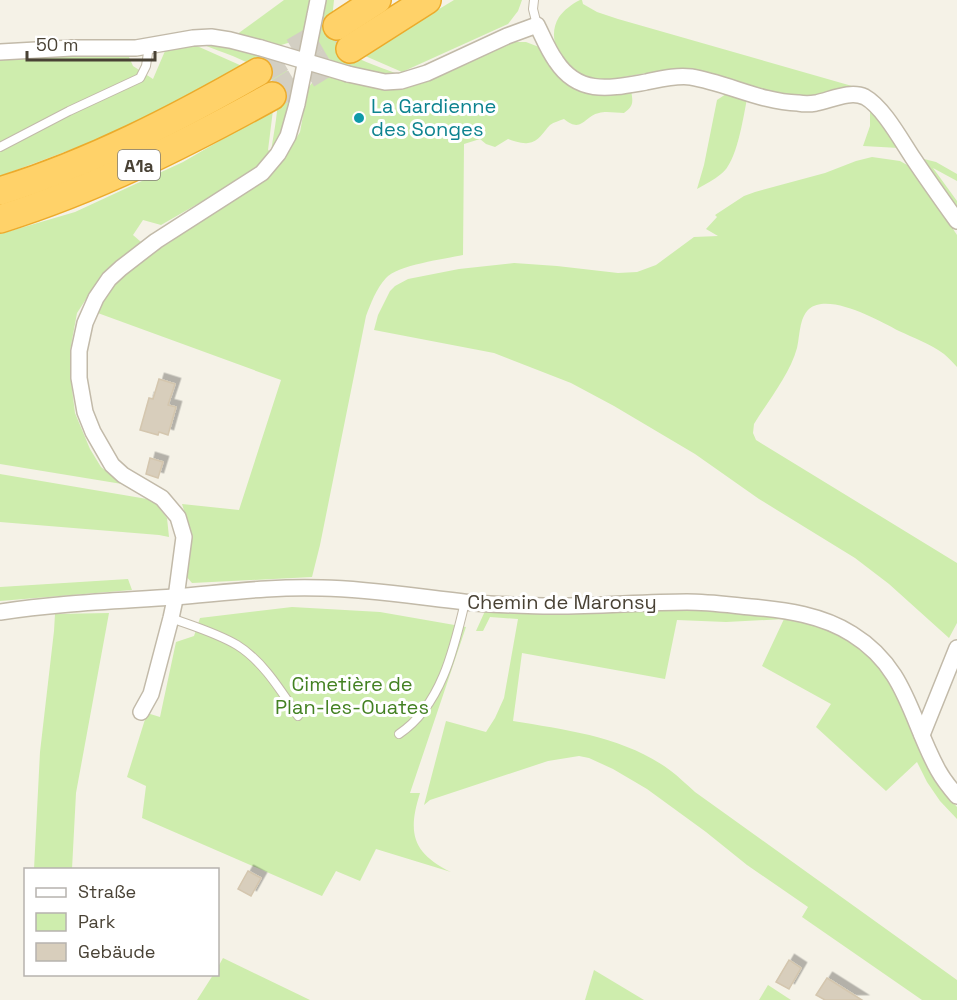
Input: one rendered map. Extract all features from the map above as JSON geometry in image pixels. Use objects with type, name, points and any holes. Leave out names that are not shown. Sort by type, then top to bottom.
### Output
[{"type":"highway","points":[[334,33],[377,0]]},
{"type":"highway","points":[[334,33],[426,0]]},
{"type":"highway","name":"A1a","points":[[0,191],[49,174],[173,119],[260,60]]},
{"type":"highway","name":"A1a","points":[[0,219],[62,198],[284,100]]},
{"type":"street","points":[[334,33],[385,82],[401,81],[427,73],[507,36],[537,25],[554,59],[563,71],[573,80],[594,87],[688,77],[795,103],[812,104],[842,95],[865,97],[885,117],[957,221]]},
{"type":"street","points":[[141,712],[151,694],[171,618],[184,537],[178,517],[162,498],[123,475],[112,465],[93,432],[85,412],[79,378],[79,351],[84,323],[96,298],[121,268],[156,241],[262,173],[278,154],[288,136],[284,100],[305,60],[334,33]]},
{"type":"street","points":[[0,52],[72,48],[123,49],[211,37],[230,40],[260,60],[305,60],[334,33]]},
{"type":"street","name":"Chemin de Maronsy","points":[[0,612],[48,606],[286,588],[320,588],[465,602],[548,606],[689,602],[771,609],[810,616],[845,629],[877,653],[900,683],[939,772],[957,796]]},
{"type":"street","points":[[922,735],[957,648]]},
{"type":"lane","points":[[534,0],[533,9],[537,25]]},
{"type":"lane","points":[[0,147],[58,116],[140,78],[146,66],[149,46]]},
{"type":"lane","points":[[399,734],[411,726],[422,714],[441,681],[458,632],[465,602]]},
{"type":"lane","points":[[171,618],[238,646],[259,664],[298,716]]},
{"type":"green space","points":[[284,0],[312,0],[305,28],[298,38],[278,46],[236,35]]},
{"type":"green space","points":[[324,0],[334,0],[333,29],[344,48],[361,60],[400,75],[389,76],[337,65],[326,56],[319,44],[317,31]]},
{"type":"green space","points":[[454,0],[522,0],[518,11],[508,24],[402,72],[363,55]]},
{"type":"green space","points":[[580,0],[597,12],[618,19],[852,86],[821,94],[789,96],[719,76],[685,70],[593,80],[584,77],[567,64],[556,47],[554,37],[559,17],[568,7]]},
{"type":"green space","points":[[513,42],[526,42],[539,47],[560,78],[575,89],[599,94],[631,90],[630,108],[624,113],[599,113],[575,125],[564,119],[550,125],[538,139],[532,142],[523,143],[508,139],[495,147],[480,139],[464,144],[463,255],[400,269],[386,278],[374,296],[366,316],[312,577],[192,583],[185,575],[188,523],[182,504],[239,510],[281,380],[95,312],[107,291],[132,265],[169,243],[234,197],[253,189],[284,158],[300,132],[308,88],[315,79],[327,77],[378,88],[408,88]]},
{"type":"green space","points":[[199,43],[213,43],[271,58],[282,64],[290,80],[289,110],[276,149],[255,171],[161,225],[143,220],[133,235],[141,242],[103,273],[77,313],[70,351],[75,413],[90,449],[101,467],[122,484],[0,464],[0,234],[75,212],[183,162],[273,110],[268,150],[271,152],[278,100],[276,86],[271,78],[253,66]]},
{"type":"green space","points":[[187,45],[197,46],[242,66],[113,134],[0,176],[0,59],[44,56],[129,57],[133,66],[153,79],[165,51]]},
{"type":"green space","points":[[729,92],[747,99],[735,150],[727,168],[697,189],[717,100]]},
{"type":"green space","points":[[870,109],[880,117],[899,148],[863,146],[870,126]]},
{"type":"green space","points":[[872,157],[900,161],[909,166],[957,235],[957,367],[934,347],[867,315],[841,306],[818,305],[809,309],[803,317],[794,358],[754,424],[753,433],[756,440],[957,563],[957,623],[949,638],[889,584],[855,558],[759,499],[695,454],[614,406],[571,383],[494,353],[374,330],[378,315],[390,291],[408,279],[459,269],[514,263],[618,273],[637,272],[656,265],[694,237],[718,236],[706,229],[717,217],[715,215],[744,196]]},
{"type":"green space","points":[[920,158],[936,162],[957,174],[957,181],[933,168],[957,201],[957,210]]},
{"type":"green space","points":[[0,474],[153,500],[167,518],[169,537],[0,522]]},
{"type":"green space","points":[[128,579],[132,590],[0,601],[0,587]]},
{"type":"green space","name":"Cimetière de Plan-les-Ouates","points":[[292,607],[380,612],[466,627],[410,793],[420,793],[414,820],[416,841],[428,857],[451,872],[376,849],[360,881],[336,871],[322,896],[142,818],[146,786],[127,777],[147,713],[160,717],[176,642],[194,636],[200,618]]},
{"type":"green space","points":[[654,608],[727,612],[783,619],[726,622],[677,620],[665,679],[522,653],[513,721],[595,737],[654,759],[695,792],[957,980],[957,1000],[922,1000],[802,917],[808,907],[747,865],[647,789],[589,758],[579,756],[548,761],[430,800],[424,805],[446,721],[486,732],[504,698],[518,619],[490,617],[483,631],[476,631],[485,611],[567,614]]},
{"type":"green space","points":[[109,613],[76,793],[72,868],[34,868],[40,752],[55,614]]},
{"type":"green space","points":[[784,619],[816,626],[837,634],[857,646],[875,661],[897,695],[927,761],[957,807],[957,819],[940,801],[917,762],[886,791],[816,727],[831,704],[762,666]]},
{"type":"green space","points":[[223,958],[310,1000],[197,1000],[212,976],[219,976],[219,965]]},
{"type":"green space","points":[[594,970],[644,1000],[585,1000]]},
{"type":"green space","points":[[768,985],[791,1000],[759,1000]]},
{"type":"building","points":[[159,379],[175,384],[168,405],[176,407],[168,435],[140,430],[149,398],[153,399]]},
{"type":"building","points":[[150,458],[163,462],[158,478],[146,474]]},
{"type":"building","points":[[248,871],[261,878],[251,896],[238,889]]},
{"type":"building","points":[[789,960],[801,968],[789,989],[776,982]]},
{"type":"building","points":[[827,978],[862,1000],[825,1000],[816,995]]},
{"type":"tunnel","points":[[258,72],[337,26]]},
{"type":"tunnel","points":[[272,96],[350,49]]},
{"type":"place","name":"La Gardienne des Songes","points":[[359,118]]}]
